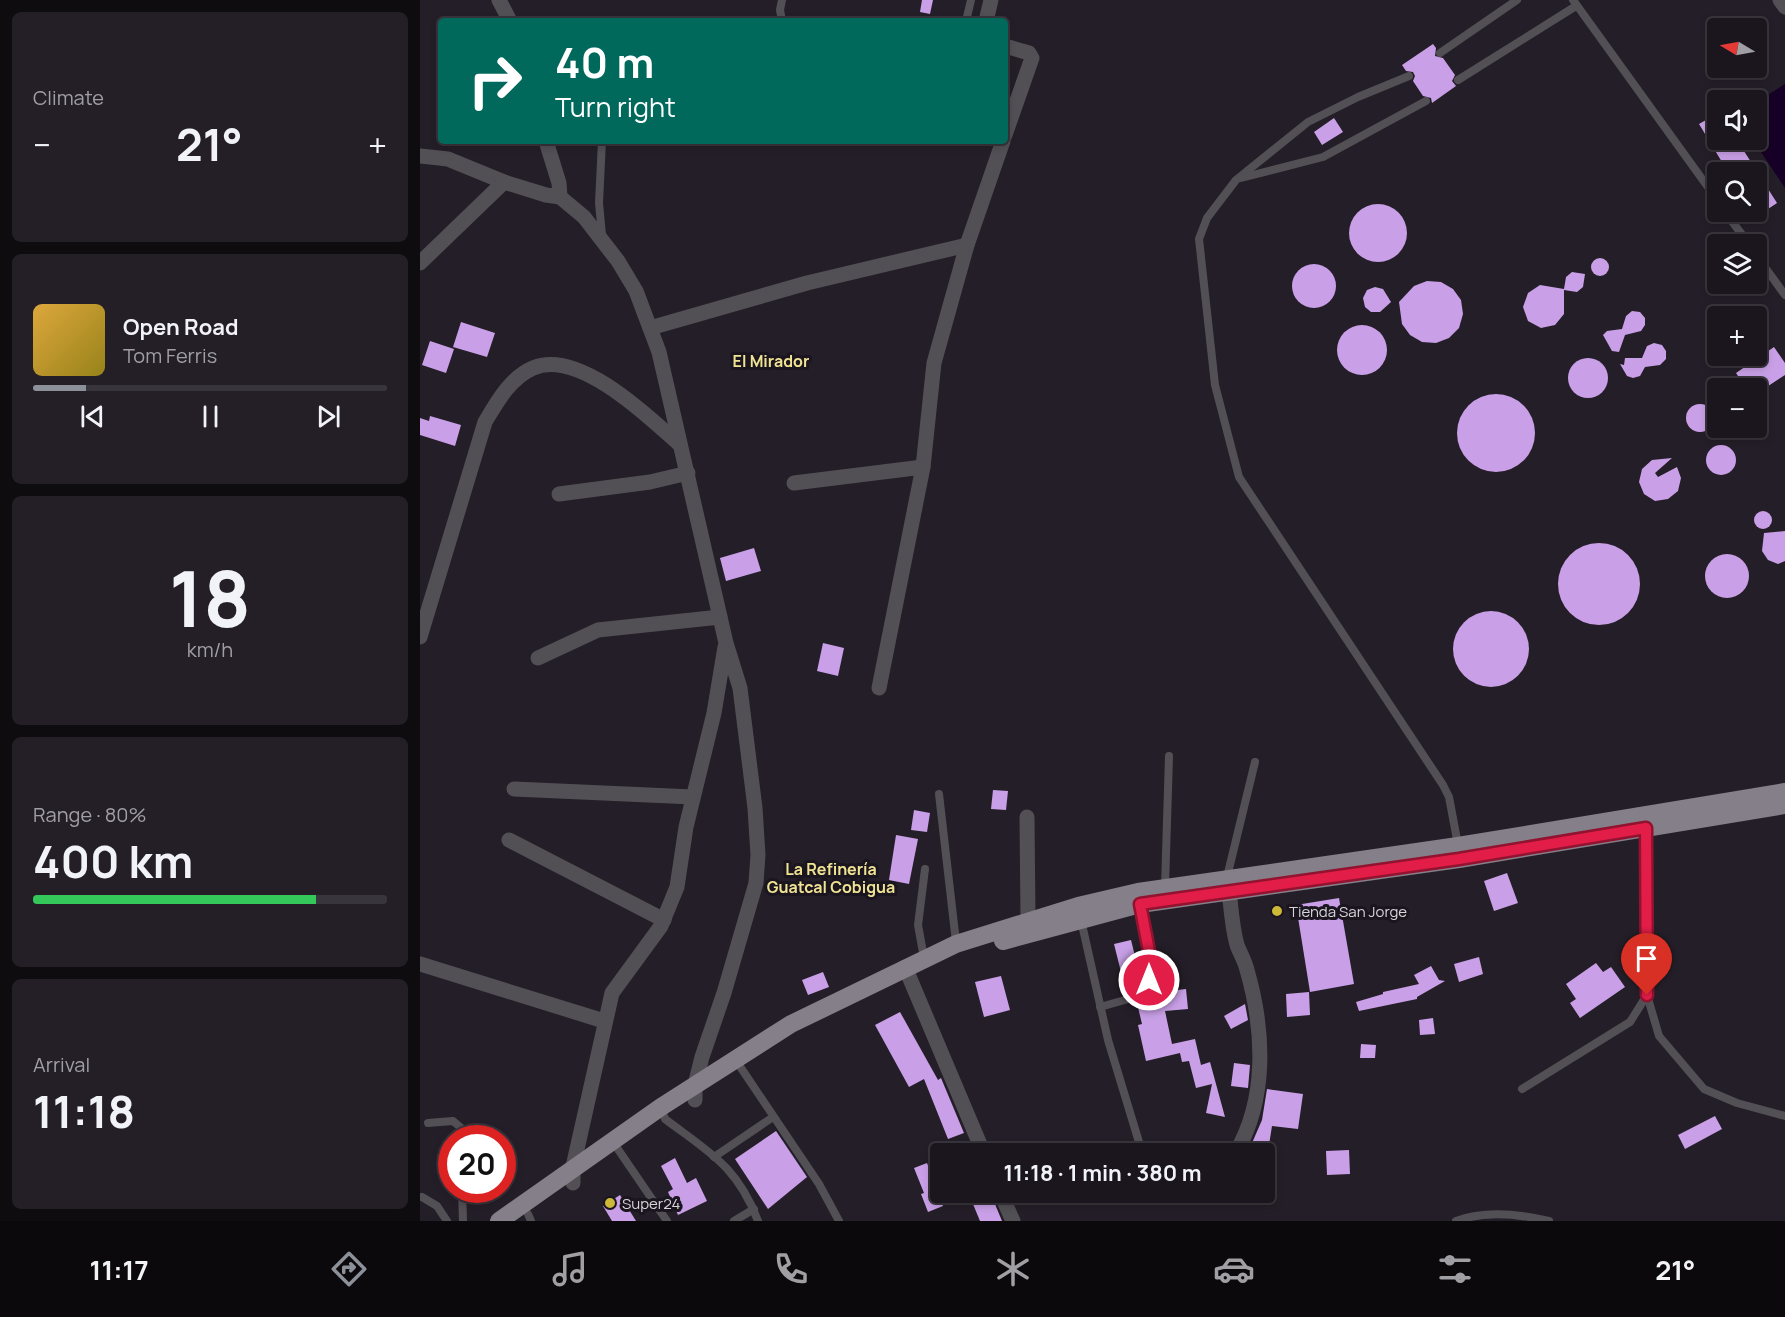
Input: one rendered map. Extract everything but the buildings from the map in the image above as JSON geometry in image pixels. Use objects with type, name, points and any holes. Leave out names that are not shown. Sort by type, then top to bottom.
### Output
[{"type":"main road","points":[[499,1221],[573,1175],[738,1065],[907,973],[958,954],[1081,918],[1228,884],[1785,792]]},
{"type":"main road","points":[[907,973],[924,957],[1028,920],[1078,906],[1165,887],[1228,884],[1459,859],[1785,805]]},
{"type":"main road","points":[[526,1219],[573,1175]]},
{"type":"street","points":[[499,0],[508,18]]},
{"type":"street","points":[[987,18],[991,0]]},
{"type":"street","points":[[1780,0],[1785,7]]},
{"type":"street","points":[[1008,47],[1029,53],[1032,58],[1008,126]]},
{"type":"street","points":[[547,144],[559,183],[560,197]]},
{"type":"street","points":[[879,688],[923,467],[934,363],[967,245],[1002,144]]},
{"type":"street","points":[[420,156],[448,159],[504,182],[560,197],[584,218],[602,239],[636,291],[659,352],[726,643],[740,688],[754,808],[757,874],[749,912],[695,1092]]},
{"type":"street","points":[[420,263],[504,182]]},
{"type":"street","points":[[650,328],[807,283],[967,245]]},
{"type":"street","points":[[420,637],[485,422],[503,392],[520,376],[533,368],[546,364],[589,375],[610,386],[635,404],[679,444]]},
{"type":"street","points":[[794,483],[923,467]]},
{"type":"street","points":[[559,494],[650,482],[688,473]]},
{"type":"street","points":[[538,658],[598,630],[720,617]]},
{"type":"street","points":[[573,1175],[604,1021],[612,993],[663,920],[677,887],[693,797],[714,713],[726,643]]},
{"type":"street","points":[[514,789],[693,797]]},
{"type":"street","points":[[1027,817],[1028,920]]},
{"type":"street","points":[[509,840],[663,920]]},
{"type":"street","points":[[1228,884],[1237,944],[1247,968],[1259,1018],[1258,1085],[1251,1120],[1240,1143]]},
{"type":"street","points":[[420,964],[604,1021]]},
{"type":"street","points":[[907,973],[979,1143]]},
{"type":"street","points":[[1005,1203],[1013,1221]]},
{"type":"lane","points":[[781,18],[782,0]]},
{"type":"lane","points":[[967,18],[971,0]]},
{"type":"lane","points":[[1440,53],[1517,0]]},
{"type":"lane","points":[[1458,80],[1575,3],[1707,186]]},
{"type":"lane","points":[[1409,76],[1308,122],[1236,180],[1207,218],[1199,239],[1215,385],[1239,477],[1443,785],[1449,797],[1458,846]]},
{"type":"lane","points":[[1236,180],[1323,158],[1426,101]]},
{"type":"lane","points":[[602,144],[599,203],[602,239]]},
{"type":"lane","points":[[1767,270],[1785,295]]},
{"type":"lane","points":[[1165,887],[1169,756]]},
{"type":"lane","points":[[1228,884],[1255,762]]},
{"type":"lane","points":[[939,794],[956,944]]},
{"type":"lane","points":[[1646,828],[1647,995],[1659,1036],[1704,1089],[1737,1103],[1785,1116]]},
{"type":"lane","points":[[924,957],[918,925],[925,868]]},
{"type":"lane","points":[[1100,1006],[1146,994],[1152,967],[1140,904]]},
{"type":"lane","points":[[1081,918],[1100,1006],[1139,1143]]},
{"type":"lane","points":[[1522,1089],[1630,1022],[1647,995]]},
{"type":"lane","points":[[738,1065],[819,1184],[839,1221]]},
{"type":"lane","points":[[663,1113],[733,1172],[746,1190],[759,1221]]},
{"type":"lane","points":[[714,1157],[773,1117]]},
{"type":"lane","points":[[428,1123],[453,1121],[458,1125]]},
{"type":"lane","points":[[615,1146],[667,1221]]},
{"type":"lane","points":[[422,1197],[437,1206],[447,1221]]},
{"type":"lane","points":[[462,1203],[463,1221]]},
{"type":"lane","points":[[734,1221],[754,1209]]},
{"type":"lane","points":[[1456,1221],[1466,1217],[1518,1214],[1549,1221]]},
{"type":"shaded area","points":[[1785,84],[1785,188],[1760,150],[1767,150],[1767,96]]},
{"type":"place","name":"Tienda San Jorge","points":[[1277,911]]},
{"type":"place","name":"Super24","points":[[610,1203]]},
{"type":"district","name":"El Mirador","points":[[771,361]]},
{"type":"district","name":"La Refinería Guatcal Cobigua","points":[[831,878]]},
{"type":"route","points":[[1149,980],[1152,967],[1140,904],[1459,859],[1646,828],[1647,995]]}]
